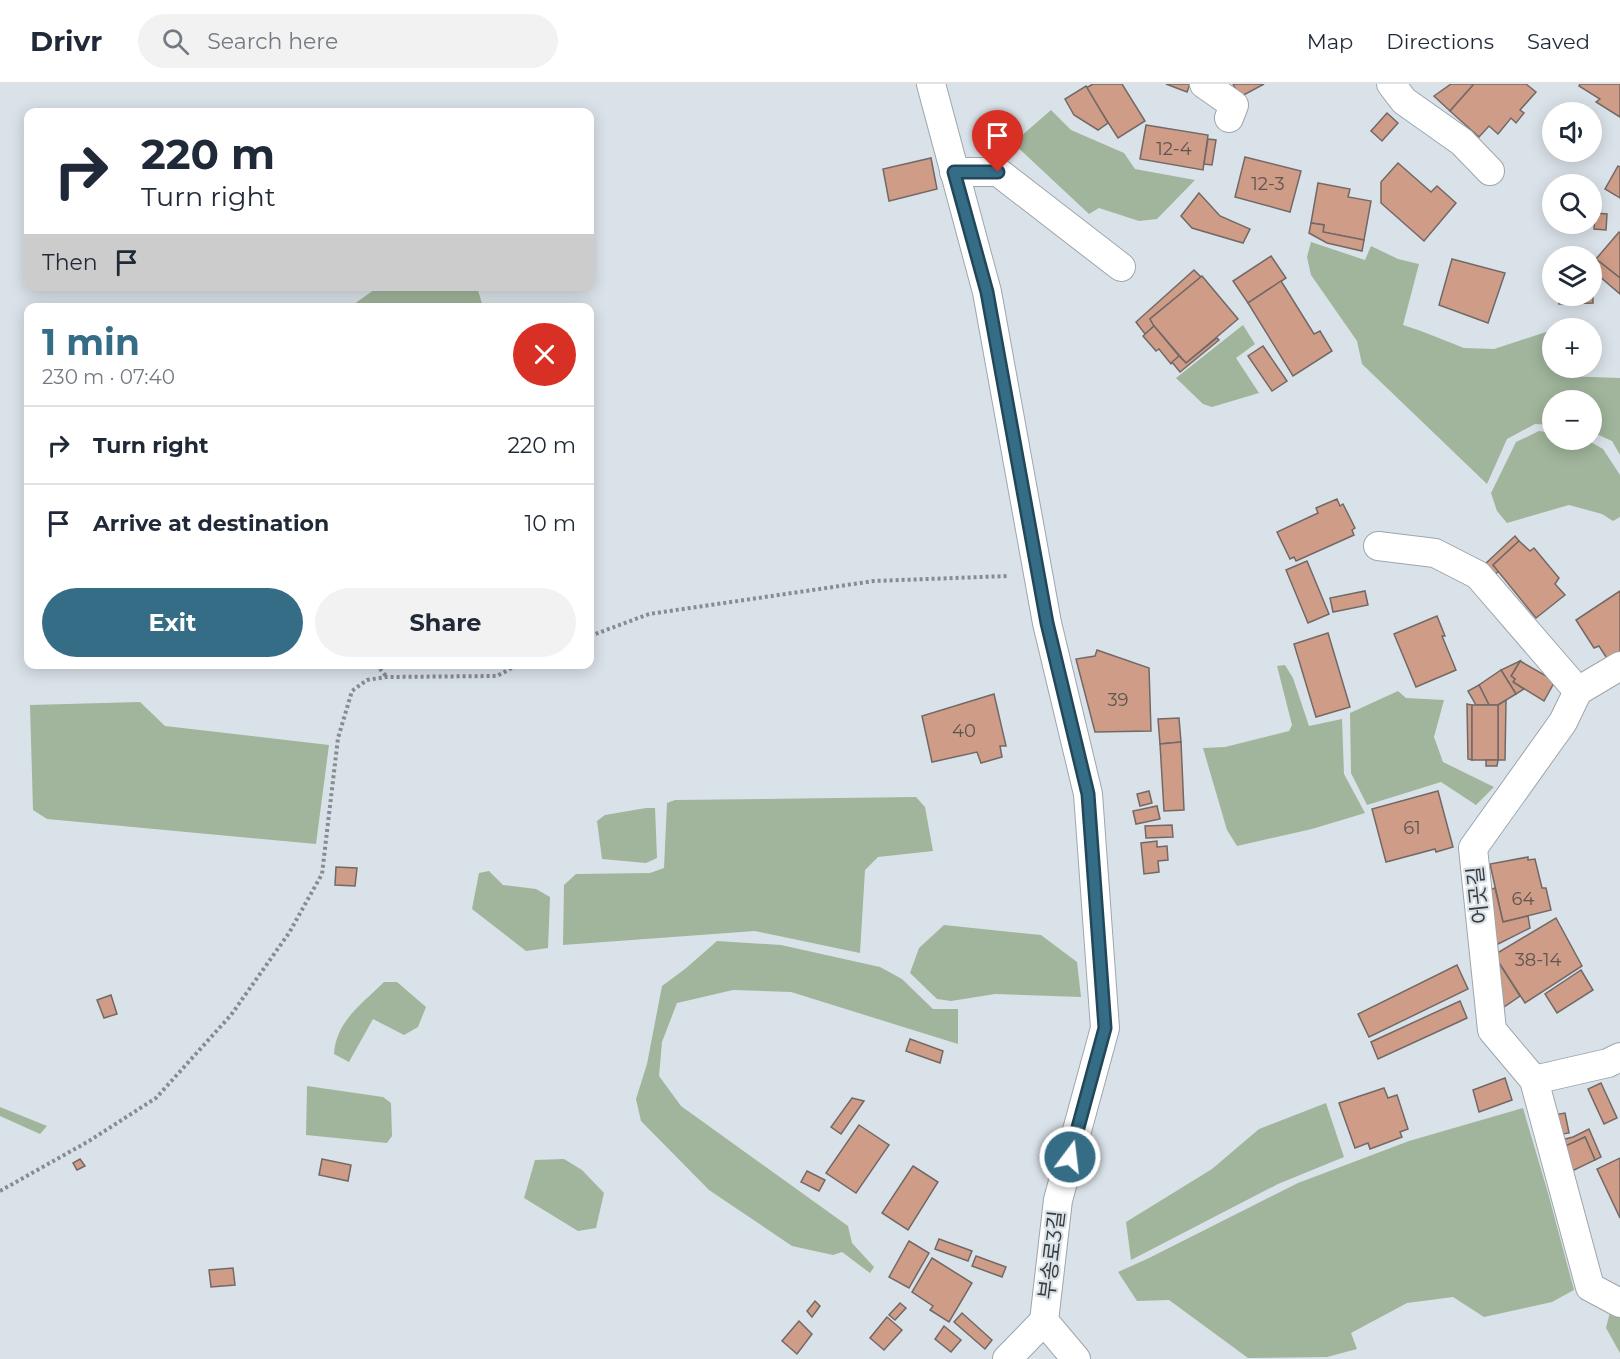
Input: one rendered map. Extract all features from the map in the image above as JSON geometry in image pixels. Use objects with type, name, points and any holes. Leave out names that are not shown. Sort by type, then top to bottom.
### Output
[{"type":"street","name":"부송로3길","points":[[931,84],[987,292],[1047,623],[1088,794],[1105,1028],[1058,1200],[1044,1321],[1076,1359]]},
{"type":"street","points":[[1204,84],[1234,105],[1229,118]]},
{"type":"street","points":[[1391,84],[1404,101],[1462,142],[1490,171]]},
{"type":"street","points":[[954,172],[998,172],[1121,267]]},
{"type":"street","points":[[1378,546],[1435,553],[1478,574],[1578,691],[1620,666]]},
{"type":"street","name":"어곳길","points":[[1578,691],[1563,722],[1473,848],[1492,1030],[1534,1080],[1590,1287],[1620,1303]]},
{"type":"street","points":[[1534,1080],[1608,1063],[1620,1057]]},
{"type":"street","points":[[1007,1359],[1044,1321]]},
{"type":"path","points":[[594,635],[649,614],[874,581],[1038,575]]},
{"type":"path","points":[[380,669],[387,677]]},
{"type":"path","points":[[0,1191],[89,1141],[156,1098],[231,1015],[289,933],[322,874],[338,738],[352,691],[367,680],[387,677],[497,676],[510,669]]},
{"type":"green space","points":[[1051,110],[1071,130],[1124,153],[1135,169],[1195,180],[1157,219],[1139,221],[1099,208],[1089,214],[1013,143]]},
{"type":"green space","points":[[1311,242],[1365,260],[1371,246],[1398,259],[1419,264],[1403,325],[1464,348],[1494,349],[1542,333],[1542,378],[1620,378],[1620,455],[1612,441],[1602,436],[1602,390],[1542,390],[1542,424],[1535,424],[1507,439],[1487,484],[1362,364],[1357,341],[1311,275],[1307,257]]},
{"type":"green space","points":[[372,291],[478,291],[482,303],[356,303]]},
{"type":"green space","points":[[1243,325],[1255,344],[1236,358],[1259,393],[1212,407],[1203,404],[1176,378]]},
{"type":"green space","points":[[1539,431],[1542,431],[1542,450],[1603,449],[1620,475],[1620,517],[1613,521],[1602,514],[1569,505],[1507,523],[1497,511],[1491,493],[1516,442]]},
{"type":"green space","points":[[1285,665],[1293,678],[1309,726],[1342,719],[1344,774],[1365,813],[1312,829],[1237,846],[1227,830],[1203,748],[1225,747],[1289,731],[1292,725],[1277,666]]},
{"type":"green space","points":[[1398,691],[1406,698],[1444,700],[1434,737],[1443,762],[1494,787],[1476,805],[1441,782],[1367,805],[1351,773],[1350,713]]},
{"type":"green space","points":[[140,702],[165,726],[329,745],[316,844],[47,819],[33,810],[30,705]]},
{"type":"green space","points":[[916,797],[925,807],[933,851],[878,857],[865,870],[860,953],[755,931],[563,945],[564,885],[576,874],[650,873],[664,868],[667,803],[675,800]]},
{"type":"green space","points":[[655,808],[657,858],[646,863],[602,859],[597,821],[605,815]]},
{"type":"green space","points":[[489,871],[503,885],[536,889],[550,897],[548,948],[526,951],[472,909],[479,873]]},
{"type":"green space","points":[[944,925],[1041,935],[1077,962],[1081,997],[995,994],[951,1001],[937,999],[910,973],[919,948]]},
{"type":"green space","points":[[717,941],[781,945],[880,967],[902,979],[933,1009],[958,1009],[958,1044],[791,992],[733,990],[677,1003],[662,1042],[659,1076],[681,1106],[848,1226],[852,1243],[874,1267],[870,1273],[842,1252],[833,1255],[792,1246],[709,1190],[641,1121],[636,1099],[647,1064],[662,986]]},
{"type":"green space","points":[[384,982],[397,982],[426,1007],[418,1027],[404,1035],[373,1019],[349,1062],[334,1054],[336,1042],[345,1023]]},
{"type":"green space","points":[[307,1086],[383,1097],[391,1103],[392,1136],[387,1143],[306,1135]]},
{"type":"green space","points":[[1326,1103],[1344,1157],[1278,1184],[1131,1260],[1126,1222],[1212,1169],[1259,1129]]},
{"type":"green space","points":[[0,1107],[47,1126],[40,1134],[0,1116]]},
{"type":"green space","points":[[1523,1108],[1574,1290],[1552,1302],[1484,1317],[1453,1297],[1407,1303],[1351,1333],[1357,1349],[1327,1357],[1248,1358],[1169,1300],[1137,1301],[1118,1272],[1298,1183],[1409,1141]]},
{"type":"green space","points":[[564,1159],[582,1170],[604,1193],[596,1228],[578,1231],[524,1198],[535,1160]]},
{"type":"green space","points":[[1610,1312],[1620,1318],[1620,1353],[1606,1328]]},
{"type":"building","points":[[1093,84],[1122,84],[1145,121],[1118,138],[1086,88]]},
{"type":"building","points":[[1166,84],[1190,84],[1187,92]]},
{"type":"building","points":[[1233,84],[1264,84],[1240,97]]},
{"type":"building","points":[[1451,84],[1474,84],[1450,111],[1434,96]]},
{"type":"building","points":[[1474,84],[1526,84],[1536,92],[1520,110],[1524,113],[1516,123],[1511,118],[1498,134],[1489,126],[1479,137],[1450,111]]},
{"type":"building","points":[[1580,84],[1620,84],[1620,117],[1602,106],[1602,102],[1596,102],[1600,99],[1579,86]]},
{"type":"building","points":[[1086,86],[1108,123],[1098,130],[1074,115],[1065,99]]},
{"type":"building","points":[[1387,113],[1398,123],[1382,141],[1371,131]]},
{"type":"building","points":[[1146,125],[1208,135],[1203,170],[1140,159]]},
{"type":"building","points":[[1208,139],[1216,140],[1212,165],[1204,164]]},
{"type":"building","points":[[1245,157],[1301,171],[1290,212],[1235,197]]},
{"type":"building","points":[[931,158],[937,189],[889,201],[883,169]]},
{"type":"building","points":[[1398,163],[1431,192],[1437,186],[1456,203],[1424,241],[1381,203],[1381,182]]},
{"type":"building","points":[[1618,166],[1620,167],[1620,198],[1605,189]]},
{"type":"building","points":[[1318,183],[1350,189],[1348,197],[1371,201],[1364,240],[1323,232],[1324,225],[1311,223]]},
{"type":"building","points":[[1199,193],[1220,216],[1250,229],[1243,243],[1192,228],[1181,216]]},
{"type":"building","points":[[1602,214],[1607,214],[1606,230],[1602,230]]},
{"type":"building","points":[[1311,223],[1324,225],[1323,232],[1364,240],[1362,251],[1327,243],[1309,233]]},
{"type":"building","points":[[1619,232],[1620,278],[1602,264],[1602,252]]},
{"type":"building","points":[[1271,256],[1286,278],[1248,303],[1233,281]]},
{"type":"building","points":[[1452,259],[1505,273],[1488,323],[1439,305]]},
{"type":"building","points":[[1602,264],[1620,278],[1620,294],[1602,279]]},
{"type":"building","points":[[1194,270],[1201,277],[1150,319],[1154,326],[1145,334],[1136,322]]},
{"type":"building","points":[[1202,276],[1238,319],[1186,363],[1150,319]]},
{"type":"building","points":[[1281,281],[1314,334],[1320,331],[1332,351],[1293,376],[1248,303]]},
{"type":"building","points":[[1154,326],[1179,356],[1171,364],[1159,349],[1156,351],[1143,336]]},
{"type":"building","points":[[1217,338],[1219,340],[1180,372],[1172,362],[1179,356],[1186,363]]},
{"type":"building","points":[[1263,346],[1287,381],[1272,391],[1248,356]]},
{"type":"building","points":[[1337,499],[1340,506],[1343,504],[1355,528],[1352,530],[1354,535],[1296,561],[1294,557],[1290,559],[1277,532],[1318,513],[1316,508]]},
{"type":"building","points":[[1515,536],[1519,541],[1493,565],[1499,571],[1493,576],[1484,565]]},
{"type":"building","points":[[1519,541],[1530,551],[1534,548],[1559,578],[1555,584],[1565,595],[1536,618],[1493,565]]},
{"type":"building","points":[[1307,561],[1329,614],[1308,623],[1286,570]]},
{"type":"building","points":[[1365,591],[1368,605],[1333,612],[1330,598]]},
{"type":"building","points":[[1620,591],[1620,652],[1608,660],[1599,646],[1594,648],[1576,620]]},
{"type":"building","points":[[1437,616],[1445,636],[1442,636],[1456,670],[1416,687],[1394,634]]},
{"type":"building","points":[[1328,633],[1350,707],[1316,717],[1294,644]]},
{"type":"building","points":[[1097,650],[1149,668],[1151,731],[1095,732],[1076,659],[1095,656]]},
{"type":"building","points":[[1520,661],[1555,681],[1544,701],[1513,682],[1515,679],[1511,676]]},
{"type":"building","points":[[1520,661],[1511,676],[1515,679],[1513,682],[1524,689],[1516,694],[1501,670]]},
{"type":"building","points":[[1501,670],[1516,694],[1498,705],[1489,705],[1479,685]]},
{"type":"building","points":[[1479,685],[1489,705],[1476,705],[1468,691]]},
{"type":"building","points":[[994,694],[1006,746],[1000,746],[1002,757],[981,763],[977,752],[932,762],[922,716]]},
{"type":"building","points":[[1506,700],[1505,760],[1498,760],[1498,705]]},
{"type":"building","points":[[1467,704],[1472,705],[1472,760],[1468,759]]},
{"type":"building","points":[[1472,705],[1498,705],[1498,760],[1472,760]]},
{"type":"building","points":[[1179,718],[1181,742],[1160,744],[1158,719]]},
{"type":"building","points":[[1181,742],[1184,810],[1164,811],[1160,744]]},
{"type":"building","points":[[1486,760],[1498,760],[1497,766],[1486,766]]},
{"type":"building","points":[[1149,791],[1152,803],[1140,806],[1137,794]]},
{"type":"building","points":[[1438,791],[1453,847],[1436,852],[1435,849],[1386,862],[1372,809]]},
{"type":"building","points":[[1157,806],[1160,819],[1136,824],[1133,811]]},
{"type":"building","points":[[1172,825],[1173,837],[1146,838],[1145,826]]},
{"type":"building","points":[[1157,841],[1157,847],[1167,846],[1168,860],[1158,861],[1159,872],[1144,874],[1141,843]]},
{"type":"building","points":[[1528,857],[1528,860],[1535,859],[1542,888],[1546,888],[1551,910],[1503,922],[1490,864]]},
{"type":"building","points":[[336,867],[357,868],[355,886],[335,885]]},
{"type":"building","points":[[1495,888],[1503,922],[1528,916],[1530,928],[1494,946],[1486,891]]},
{"type":"building","points":[[1556,918],[1582,966],[1525,1003],[1494,955]]},
{"type":"building","points":[[1494,955],[1520,996],[1504,1007]]},
{"type":"building","points":[[1457,965],[1468,989],[1369,1037],[1358,1014]]},
{"type":"building","points":[[1581,970],[1593,990],[1557,1013],[1545,994]]},
{"type":"building","points":[[111,995],[117,1014],[104,1018],[97,1000]]},
{"type":"building","points":[[1460,1001],[1467,1018],[1378,1059],[1371,1042]]},
{"type":"building","points":[[910,1039],[943,1051],[940,1063],[906,1051]]},
{"type":"building","points":[[1505,1078],[1512,1100],[1479,1112],[1473,1090]]},
{"type":"building","points":[[1601,1083],[1617,1118],[1604,1124],[1588,1089]]},
{"type":"building","points":[[1384,1088],[1388,1098],[1397,1095],[1408,1129],[1400,1132],[1402,1137],[1370,1149],[1368,1143],[1355,1148],[1339,1103]]},
{"type":"building","points":[[852,1098],[864,1101],[841,1134],[831,1127]]},
{"type":"building","points":[[1565,1113],[1569,1133],[1557,1135],[1553,1115]]},
{"type":"building","points":[[859,1125],[889,1145],[856,1193],[826,1173]]},
{"type":"building","points":[[1589,1129],[1601,1157],[1595,1160],[1585,1137],[1559,1149],[1557,1141],[1573,1137]]},
{"type":"building","points":[[1585,1137],[1595,1160],[1570,1172],[1559,1149]]},
{"type":"building","points":[[1620,1158],[1620,1218],[1597,1169]]},
{"type":"building","points":[[80,1159],[85,1166],[77,1170],[73,1163]]},
{"type":"building","points":[[322,1159],[351,1165],[348,1181],[319,1175]]},
{"type":"building","points":[[913,1166],[938,1182],[908,1230],[882,1213]]},
{"type":"building","points":[[807,1171],[825,1180],[819,1191],[801,1182]]},
{"type":"building","points":[[939,1239],[972,1251],[968,1261],[935,1249]]},
{"type":"building","points":[[909,1241],[929,1253],[909,1288],[889,1277]]},
{"type":"building","points":[[976,1256],[1006,1267],[1002,1277],[972,1266]]},
{"type":"building","points":[[932,1258],[972,1283],[949,1322],[930,1310],[933,1306],[912,1292]]},
{"type":"building","points":[[233,1268],[235,1285],[211,1287],[209,1270]]},
{"type":"building","points":[[815,1301],[820,1306],[812,1317],[807,1311]]},
{"type":"building","points":[[900,1303],[906,1308],[895,1320],[889,1315]]},
{"type":"building","points":[[962,1313],[992,1340],[985,1349],[954,1322]]},
{"type":"building","points":[[887,1317],[902,1330],[884,1350],[870,1338]]},
{"type":"building","points":[[799,1321],[812,1334],[797,1354],[782,1341]]},
{"type":"building","points":[[944,1326],[961,1340],[951,1352],[935,1339]]},
{"type":"route","points":[[998,172],[954,172],[987,292],[1047,623],[1088,794],[1105,1028],[1070,1157]]}]
